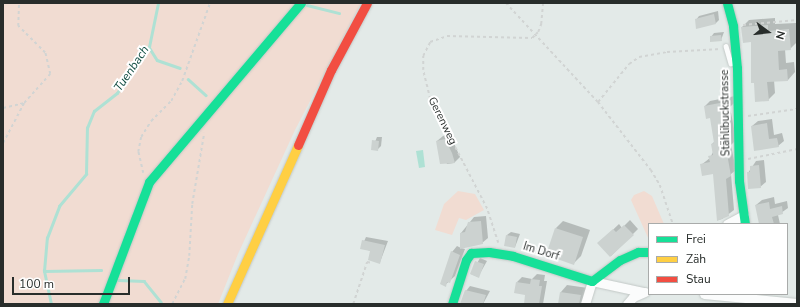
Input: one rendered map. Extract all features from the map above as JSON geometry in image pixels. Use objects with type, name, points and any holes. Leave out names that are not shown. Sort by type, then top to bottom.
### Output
[{"type":"street","points":[[103,304],[139,203],[150,182],[301,3]]},
{"type":"street","points":[[227,304],[331,70],[367,3]]},
{"type":"street","name":"Stählibuckstrasse","points":[[727,3],[733,26],[737,68],[738,161],[744,219]]},
{"type":"street","points":[[730,223],[744,219]]},
{"type":"street","name":"Im Dorf","points":[[452,304],[468,256],[479,252],[498,253],[592,281]]},
{"type":"street","points":[[586,304],[592,281],[620,260],[638,252],[648,252]]},
{"type":"street","points":[[592,281],[646,291]]},
{"type":"street","points":[[627,304],[646,291]]},
{"type":"street","points":[[716,295],[797,303]]},
{"type":"lane","points":[[726,47],[731,63],[737,68]]},
{"type":"path","points":[[3,143],[24,103],[50,74],[44,53],[18,26],[19,3]]},
{"type":"path","points":[[150,182],[140,167],[138,152],[141,137],[151,121],[170,101],[182,81],[210,3]]},
{"type":"path","points":[[506,3],[598,102],[651,170],[660,185],[673,223]]},
{"type":"path","points":[[536,35],[541,24],[543,3]]},
{"type":"path","points":[[733,26],[797,20]]},
{"type":"path","name":"Gerenweg","points":[[498,253],[497,235],[487,209],[430,99],[423,70],[423,56],[430,42],[447,36],[526,39],[536,35]]},
{"type":"path","points":[[598,102],[629,64],[639,57],[667,52],[726,47]]},
{"type":"path","points":[[3,108],[24,103]]},
{"type":"path","points":[[738,118],[797,109]]},
{"type":"path","points":[[172,304],[185,279],[189,256],[192,204],[205,128]]},
{"type":"path","points":[[738,161],[797,149]]},
{"type":"path","points":[[353,304],[367,262],[373,263]]},
{"type":"shaded area","points":[[3,3],[361,3],[295,130],[238,254],[218,304],[3,304]]},
{"type":"shaded area","points":[[423,150],[425,167],[419,168],[416,151]]},
{"type":"shaded area","points":[[458,191],[475,194],[484,210],[466,220],[459,218],[452,235],[435,230],[444,204]]},
{"type":"shaded area","points":[[644,191],[652,196],[664,223],[648,223],[648,238],[631,200],[634,195]]},
{"type":"building","points":[[714,14],[716,24],[696,29],[695,19]]},
{"type":"building","points":[[768,25],[768,31],[789,29],[791,50],[778,51],[779,70],[787,69],[788,81],[767,82],[769,101],[755,102],[754,83],[751,83],[751,42],[743,43],[741,27]]},
{"type":"building","points":[[721,35],[722,41],[710,42],[710,36]]},
{"type":"building","points":[[730,101],[730,108],[724,109],[730,140],[730,147],[726,148],[731,176],[726,179],[729,216],[717,221],[713,174],[702,176],[700,164],[710,162],[708,156],[713,155],[711,144],[714,143],[710,118],[706,119],[704,106]]},
{"type":"building","points":[[767,123],[769,139],[777,138],[779,147],[754,151],[751,126]]},
{"type":"building","points":[[445,139],[455,163],[440,164],[436,141]]},
{"type":"building","points":[[372,140],[379,141],[378,151],[371,150]]},
{"type":"building","points":[[759,165],[761,188],[748,189],[747,172],[750,172],[750,166]]},
{"type":"building","points":[[769,202],[770,209],[782,206],[783,214],[772,217],[774,223],[759,223],[755,205]]},
{"type":"building","points":[[481,221],[483,244],[460,249],[460,233],[465,232],[468,222]]},
{"type":"building","points":[[624,225],[634,235],[610,257],[597,243],[613,229],[616,232]]},
{"type":"building","points":[[555,228],[583,237],[574,265],[546,255]]},
{"type":"building","points":[[506,235],[517,237],[515,248],[504,246]]},
{"type":"building","points":[[362,240],[385,245],[380,264],[368,260],[370,251],[360,249]]},
{"type":"building","points":[[451,251],[460,255],[450,283],[447,282],[446,287],[440,284]]},
{"type":"building","points":[[475,261],[484,264],[479,278],[470,274]]},
{"type":"building","points":[[531,279],[540,280],[539,286],[542,286],[539,304],[524,304],[525,295],[514,293],[516,282],[530,284]]},
{"type":"building","points":[[465,290],[486,295],[483,304],[460,304]]},
{"type":"building","points":[[560,292],[581,295],[579,304],[558,304]]},
{"type":"waterway","name":"Tuenbach","points":[[51,304],[44,271],[47,238],[59,206],[86,174],[87,128],[94,111],[117,93],[149,47],[158,3]]},
{"type":"waterway","points":[[307,5],[339,13]]},
{"type":"waterway","points":[[149,47],[157,60],[180,68]]},
{"type":"waterway","points":[[188,79],[206,95]]},
{"type":"waterway","points":[[44,271],[101,270]]},
{"type":"waterway","points":[[118,280],[144,281],[161,302]]},
{"type":"waterway","name":"Tuenbach","points":[[8,304],[21,304]]},
{"type":"traffic: fast","points":[[103,304],[149,182],[301,3]]},
{"type":"traffic: fast","points":[[727,3],[733,26],[737,68],[739,181],[745,223]]},
{"type":"traffic: fast","points":[[452,304],[466,260],[471,253],[489,252],[513,256],[592,281],[620,260],[638,252],[648,252]]},
{"type":"traffic: slow","points":[[227,304],[298,145]]},
{"type":"traffic: jam","points":[[298,145],[331,70],[367,3]]}]
